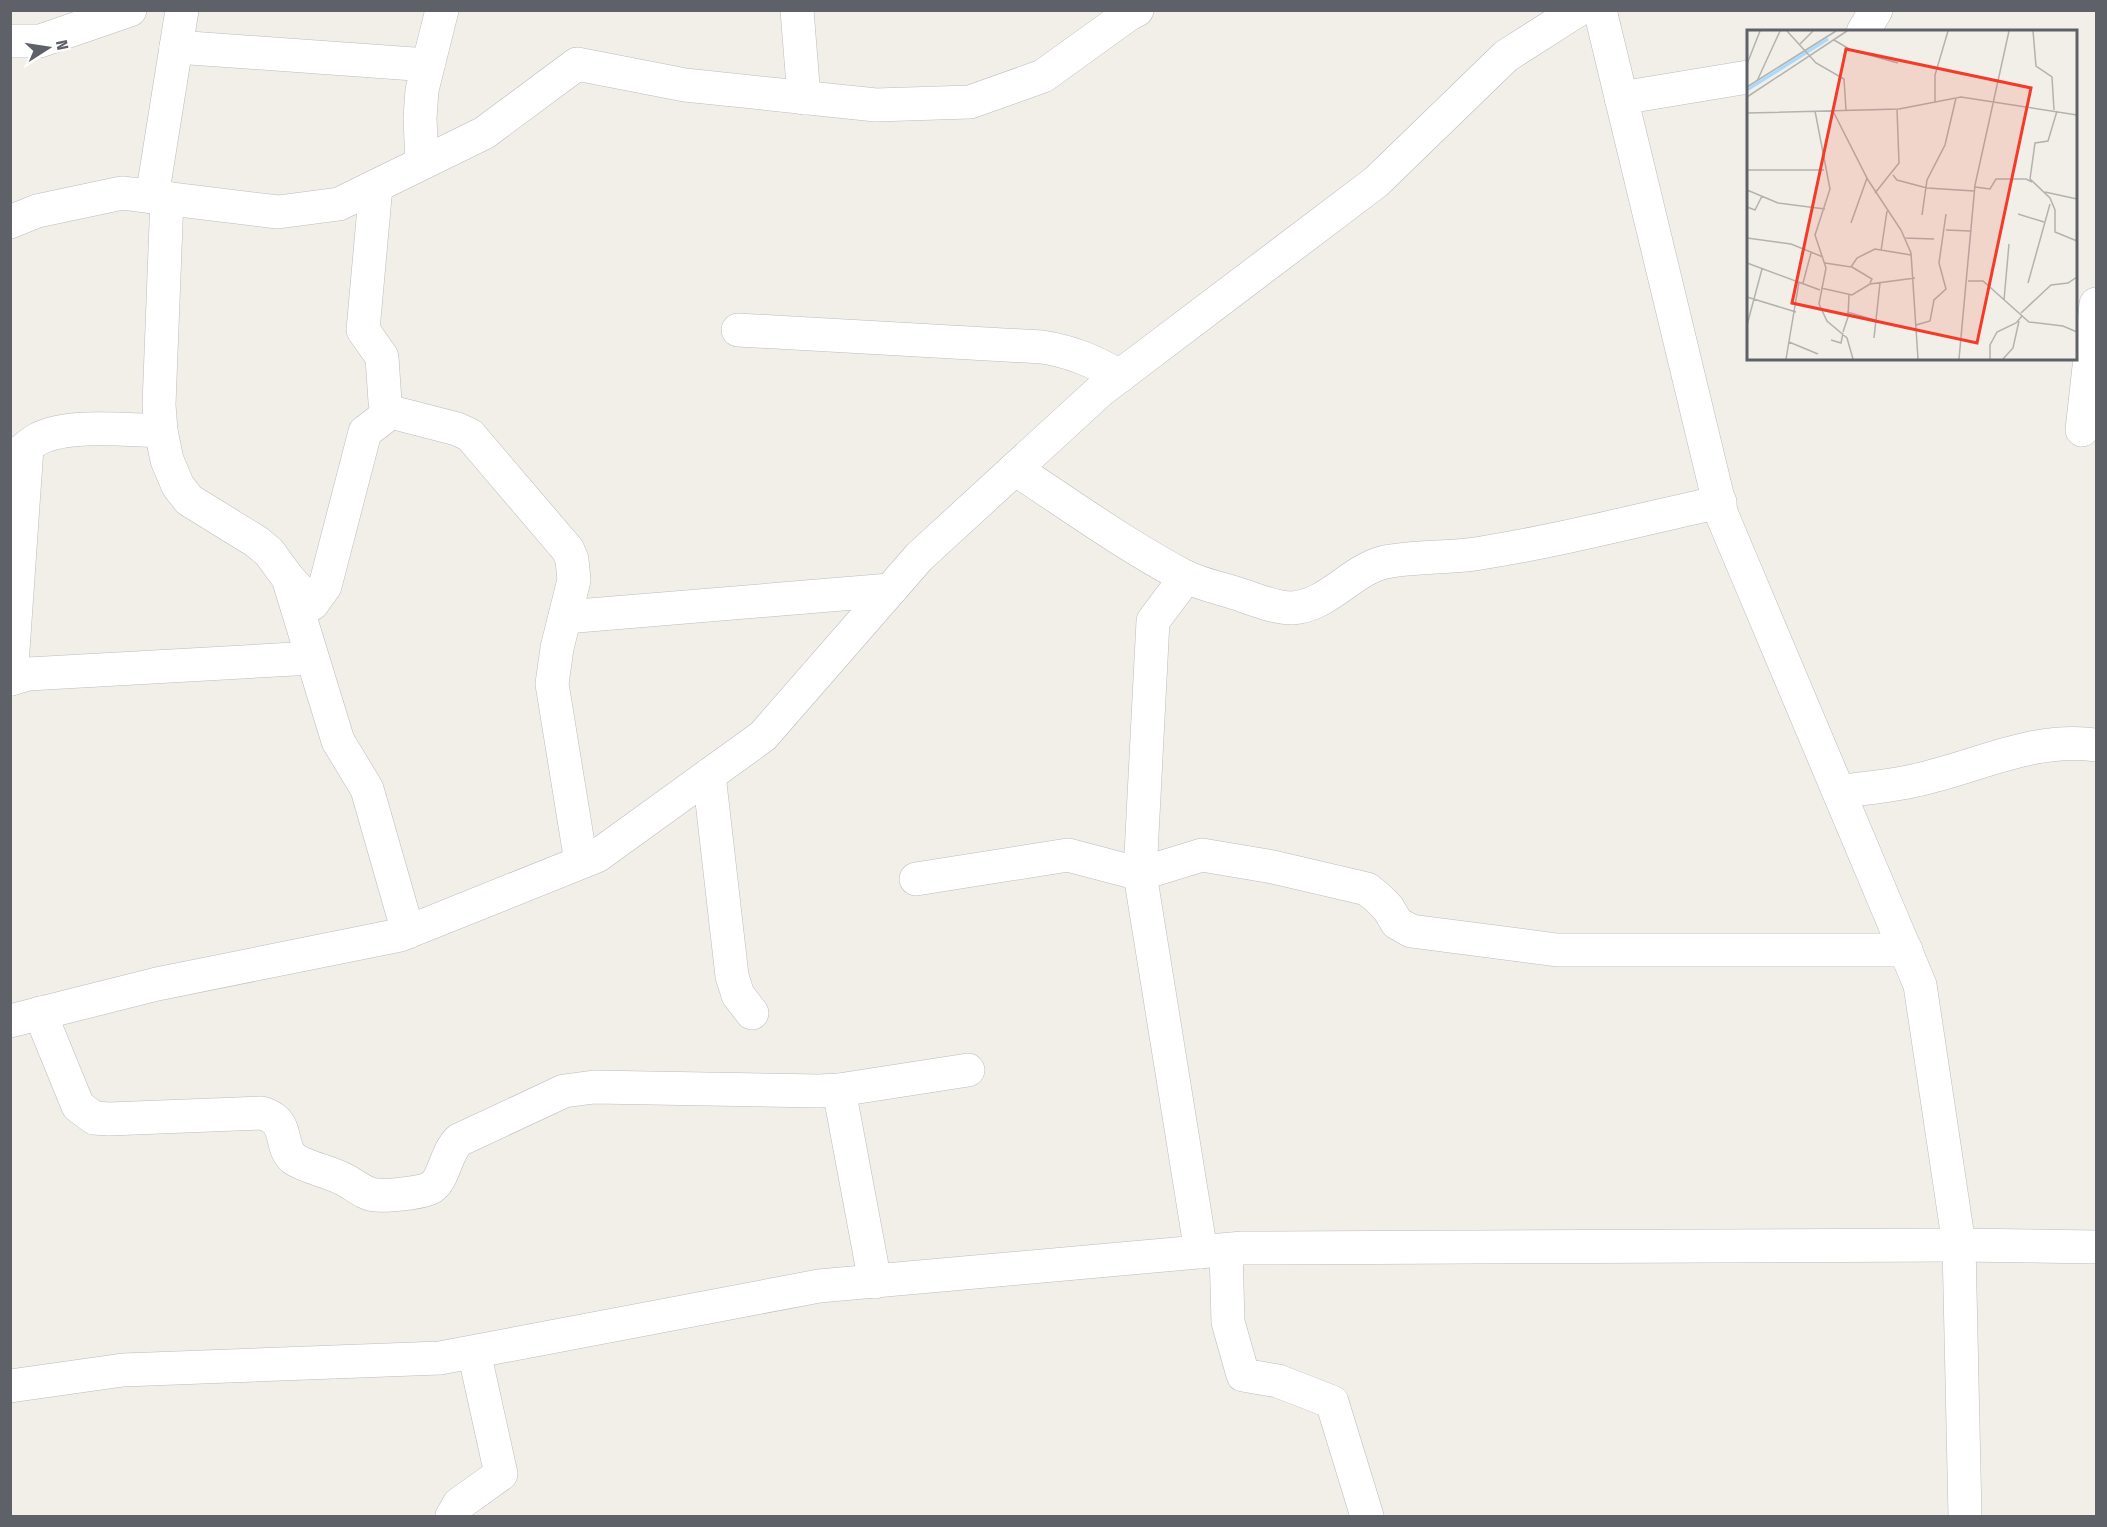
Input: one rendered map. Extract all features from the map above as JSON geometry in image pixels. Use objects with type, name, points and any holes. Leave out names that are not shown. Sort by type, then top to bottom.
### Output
[{"type":"street","points":[[10,41],[40,40],[130,10]]},
{"type":"street","points":[[141,10],[179,25],[428,65]]},
{"type":"street","points":[[422,163],[420,118],[422,90],[442,10]]},
{"type":"street","points":[[797,10],[804,98]]},
{"type":"street","points":[[968,1070],[838,1090],[594,1087],[564,1091],[459,1140],[453,1146],[432,1187],[423,1191],[377,1196],[367,1193],[344,1179],[294,1159],[287,1150],[284,1133],[274,1119],[261,1113],[94,1118],[78,1106],[25,1017],[157,984],[400,935],[597,856],[763,736],[919,557],[1101,390],[1376,182],[1506,56],[1578,10]]},
{"type":"street","points":[[1600,10],[1722,515],[1920,985],[1959,1245],[1965,1516]]},
{"type":"street","points":[[1864,30],[1876,10]]},
{"type":"street","points":[[10,222],[37,211],[122,193],[278,212],[339,204],[484,133],[577,64],[686,85],[876,105],[970,102],[1043,76],[1119,16]]},
{"type":"street","points":[[179,25],[160,197],[159,405],[167,460],[178,486],[189,500],[257,542],[269,552],[288,578],[312,604],[325,586],[365,432],[391,412]]},
{"type":"street","points":[[1621,98],[1747,77]]},
{"type":"street","points":[[376,186],[363,330],[382,357],[385,402],[391,412],[457,429],[470,435],[568,550],[572,560],[574,580],[557,648],[552,684],[581,862]]},
{"type":"street","points":[[2082,430],[2097,304]]},
{"type":"street","points":[[738,330],[1042,347],[1085,357],[1120,376]]},
{"type":"street","points":[[161,431],[72,430],[57,432],[38,439],[19,452],[11,679],[28,674],[312,658]]},
{"type":"street","points":[[1015,469],[1186,577],[1271,604],[1292,608],[1310,604],[1363,571],[1383,563],[1472,554],[1519,546],[1720,501]]},
{"type":"street","points":[[1186,577],[1153,621],[1140,874],[1228,1322],[1243,1375],[1278,1381],[1332,1402],[1367,1516]]},
{"type":"street","points":[[288,578],[338,741],[367,789],[408,932]]},
{"type":"street","points":[[565,616],[890,590]]},
{"type":"street","points":[[1839,792],[1916,780],[2052,743],[2097,745]]},
{"type":"street","points":[[709,775],[732,976],[738,995],[752,1013]]},
{"type":"street","points":[[916,879],[1068,855],[1140,874],[1202,855],[1273,867],[1367,889],[1388,908],[1397,923],[1411,931],[1557,950],[1906,950]]},
{"type":"street","points":[[838,1090],[875,1282]]},
{"type":"street","points":[[10,1386],[123,1370],[440,1358],[819,1286],[1214,1251],[1959,1245],[2097,1247]]},
{"type":"street","points":[[452,1516],[459,1504],[501,1474],[474,1352]]}]
